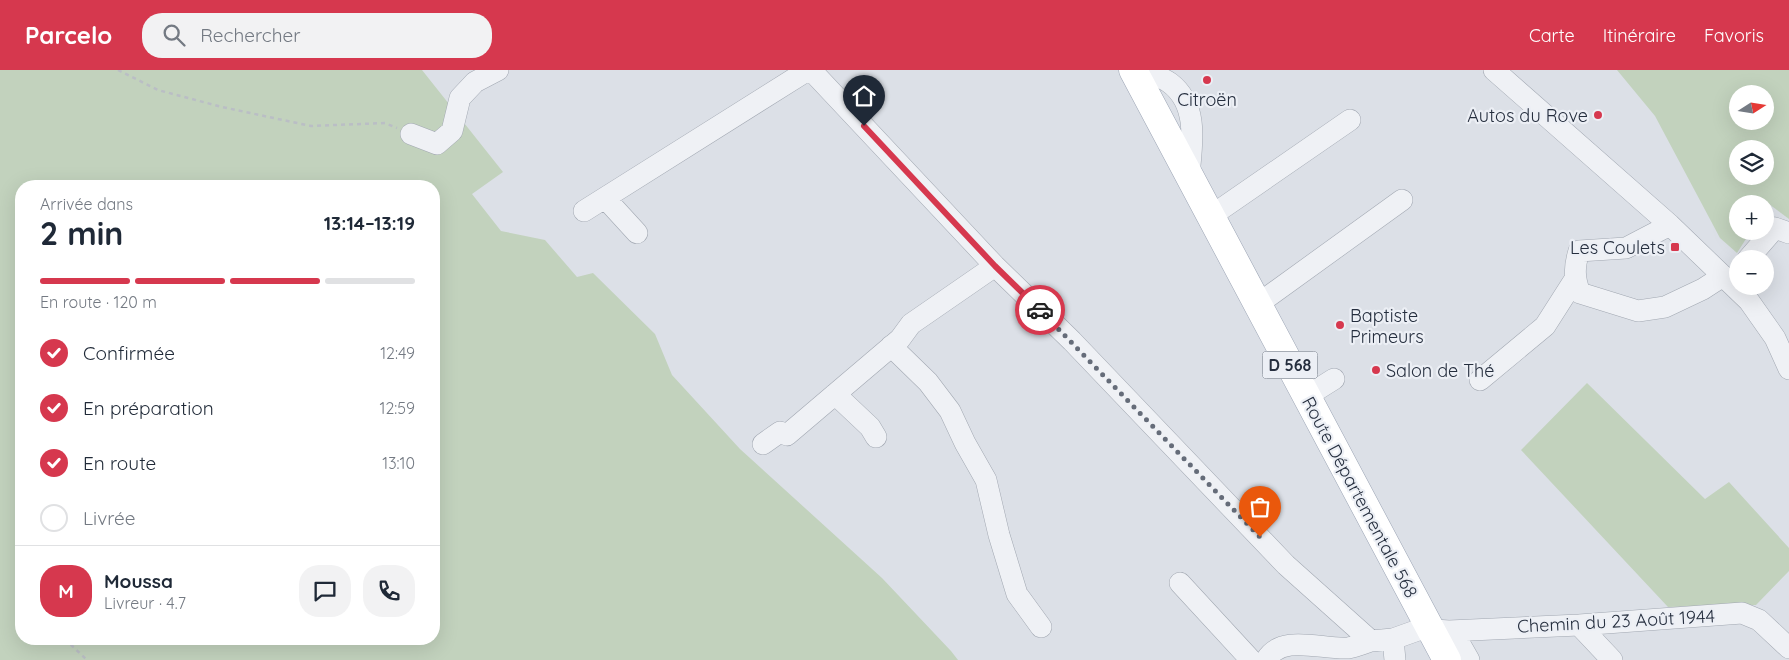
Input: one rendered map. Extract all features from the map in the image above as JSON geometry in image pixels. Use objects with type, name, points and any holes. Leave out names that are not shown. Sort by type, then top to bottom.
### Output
[{"type":"main road","name":"Route Départementale 568","points":[[1133,70],[1438,643]]},
{"type":"street","points":[[411,134],[437,144],[452,132],[460,98],[475,82],[498,70]]},
{"type":"street","points":[[584,211],[810,70],[995,266],[1072,341],[1286,565],[1371,641],[1394,650],[1421,629],[1438,643],[1461,646],[1469,660]]},
{"type":"street","points":[[1141,70],[1170,83],[1186,100],[1193,132],[1189,175]]},
{"type":"street","points":[[1494,70],[1729,275]]},
{"type":"street","points":[[1211,216],[1350,120]]},
{"type":"street","points":[[605,198],[637,233]]},
{"type":"street","points":[[1258,304],[1402,200]]},
{"type":"street","points":[[1670,225],[1626,248],[1579,251],[1575,263],[1575,279],[1580,293],[1638,311],[1665,307],[1729,276]]},
{"type":"street","points":[[1756,250],[1774,228],[1789,233]]},
{"type":"street","points":[[763,444],[780,432],[787,435],[900,339],[911,324],[995,266]]},
{"type":"street","points":[[1480,380],[1545,326],[1575,279]]},
{"type":"street","points":[[1744,295],[1775,338],[1789,369]]},
{"type":"street","points":[[891,346],[928,382],[950,411],[965,443],[986,480],[1017,594],[1041,627]]},
{"type":"street","points":[[1306,396],[1334,379]]},
{"type":"street","points":[[835,394],[863,420],[876,437]]},
{"type":"street","points":[[1180,584],[1250,660]]},
{"type":"street","name":"Chemin du 23 Août 1944","points":[[1438,643],[1449,631],[1579,625],[1742,613],[1759,620],[1789,648]]},
{"type":"street","points":[[1579,625],[1612,660]]},
{"type":"street","points":[[1266,660],[1270,653],[1292,645],[1350,648],[1371,641]]},
{"type":"path","points":[[118,70],[158,90],[222,108],[311,126],[385,123],[411,134]]},
{"type":"path","points":[[71,645],[87,660]]},
{"type":"green space","points":[[0,70],[422,70],[503,172],[472,194],[501,231],[545,240],[577,277],[593,273],[655,334],[672,375],[740,449],[882,578],[958,660],[0,660]]},
{"type":"green space","points":[[1617,70],[1789,70],[1789,219],[1774,208],[1774,195],[1729,195],[1729,240],[1745,240],[1739,250],[1734,250],[1720,238],[1655,116]]},
{"type":"green space","points":[[1587,383],[1705,499],[1729,482],[1789,548],[1789,571],[1756,605],[1668,607],[1521,450]]},
{"type":"way so far","points":[[1040,310],[1260,537]]},
{"type":"place","name":"Citroën","points":[[1207,80]]},
{"type":"place","name":"Autos du Rove","points":[[1598,115]]},
{"type":"place","name":"Les Coulets","points":[[1675,247]]},
{"type":"place","name":"Baptiste Primeurs","points":[[1340,325]]},
{"type":"place","name":"Salon de Thé","points":[[1376,370]]},
{"type":"route","points":[[864,126],[995,266],[1040,310]]}]
